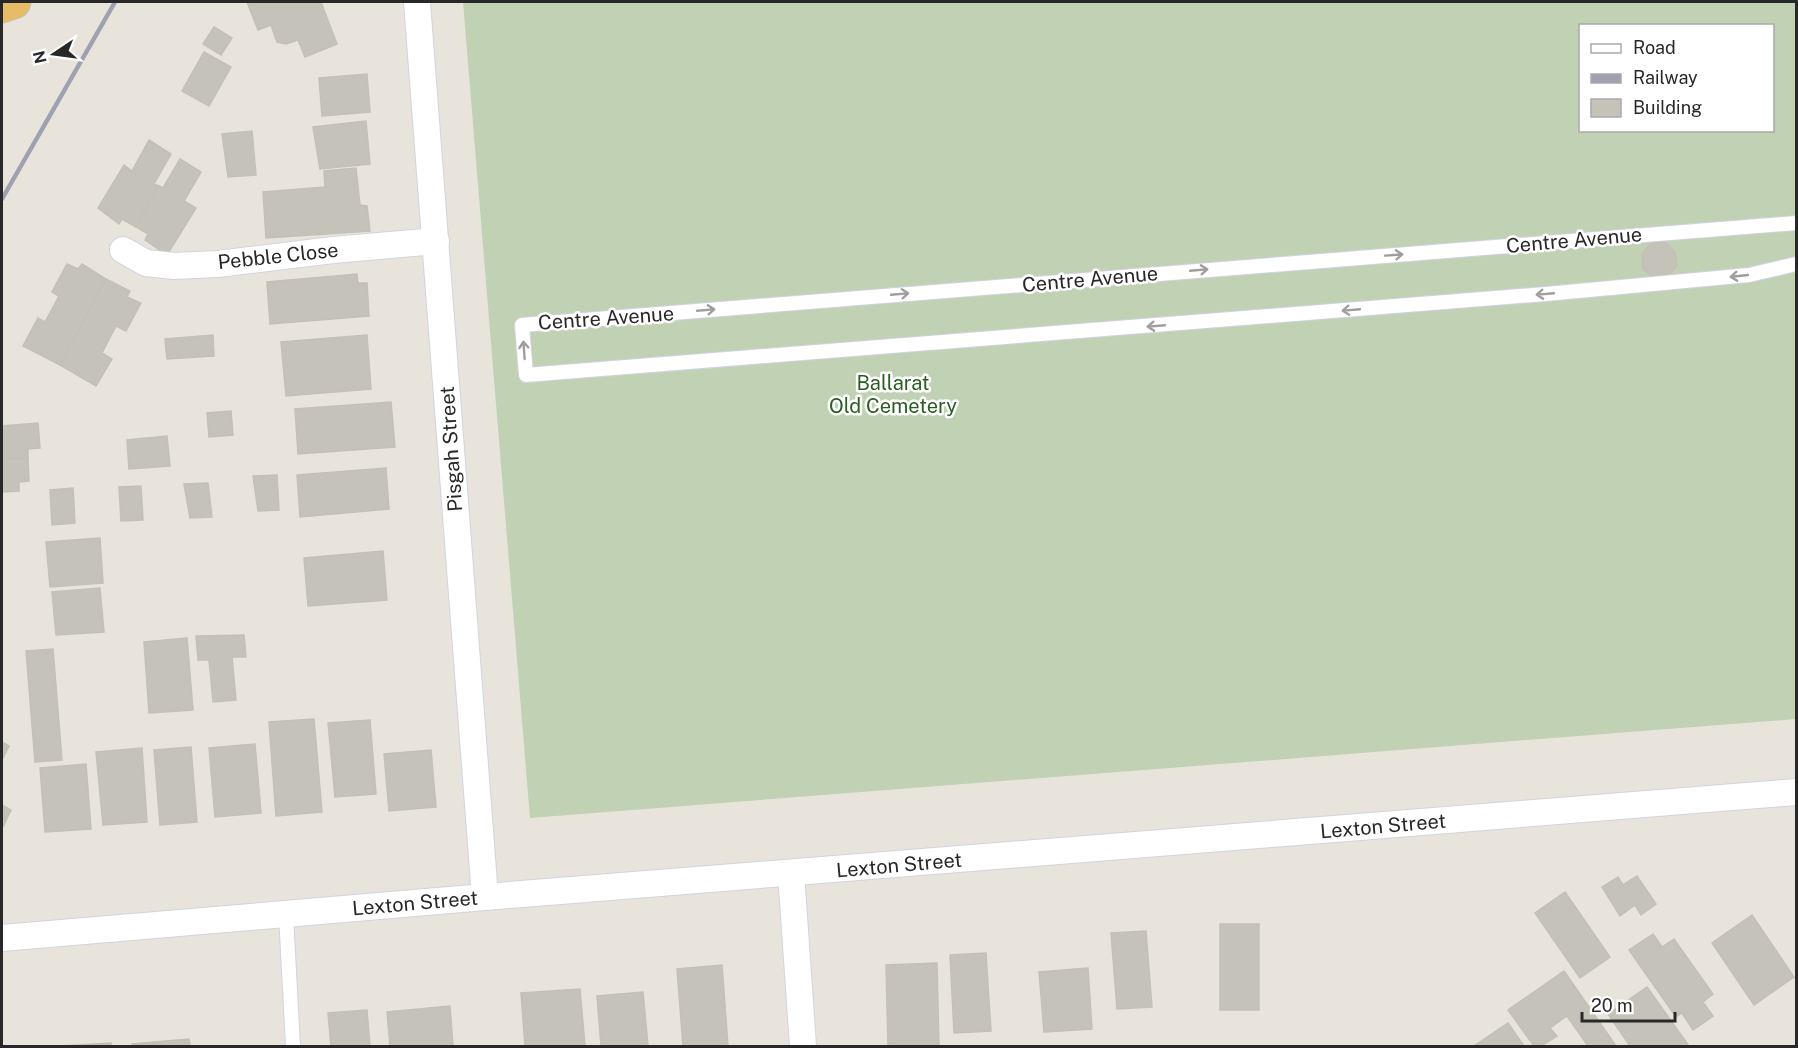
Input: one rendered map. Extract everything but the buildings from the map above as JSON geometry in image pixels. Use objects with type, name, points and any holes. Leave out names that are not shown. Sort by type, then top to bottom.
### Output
[{"type":"highway","points":[[2,6],[14,2]]},
{"type":"street","name":"Pisgah Street","points":[[417,2],[485,897]]},
{"type":"street","name":"Pebble Close","points":[[123,250],[146,263],[174,266],[217,264],[333,250],[436,241]]},
{"type":"street","name":"Lexton Street","points":[[2,938],[1797,792]]},
{"type":"street","points":[[791,873],[803,1047]]},
{"type":"lane","name":"Centre Avenue","points":[[1797,223],[522,325],[526,375],[1546,294],[1749,275],[1797,264]]},
{"type":"lane","points":[[286,915],[293,1047]]},
{"type":"green space","name":"Ballarat Old Cemetery","points":[[463,2],[1796,2],[1796,719],[530,818]]},
{"type":"railway","points":[[2,199],[115,2]]}]
